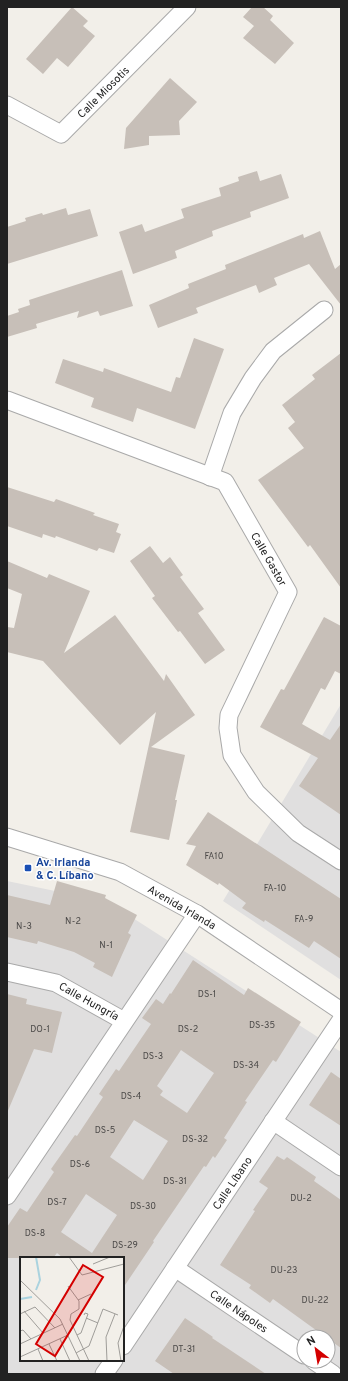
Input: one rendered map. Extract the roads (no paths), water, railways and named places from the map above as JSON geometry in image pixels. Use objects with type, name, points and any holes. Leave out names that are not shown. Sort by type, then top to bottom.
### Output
[{"type":"street","name":"Calle Miosotis","points":[[7,105],[61,134],[187,7]]},
{"type":"street","points":[[210,476],[232,413],[253,378],[273,351],[324,310]]},
{"type":"street","name":"Calle Gastor","points":[[7,400],[225,482],[288,592],[229,715],[228,728],[232,756],[256,792],[267,804],[298,833],[341,861]]},
{"type":"street","name":"Avenida Irlanda","points":[[7,837],[120,872],[197,914],[341,1011]]},
{"type":"street","points":[[9,1190],[197,914]]},
{"type":"street","name":"Calle Hungría","points":[[7,972],[56,983],[124,1021]]},
{"type":"street","name":"Calle Líbano","points":[[124,1344],[341,1020]]},
{"type":"street","points":[[273,1121],[341,1167]]},
{"type":"street","name":"Calle Nápoles","points":[[175,1268],[296,1350]]},
{"type":"street","points":[[104,1374],[113,1361]]},
{"type":"place","name":"Av. Irlanda & C. Líbano","points":[[28,868]]}]
